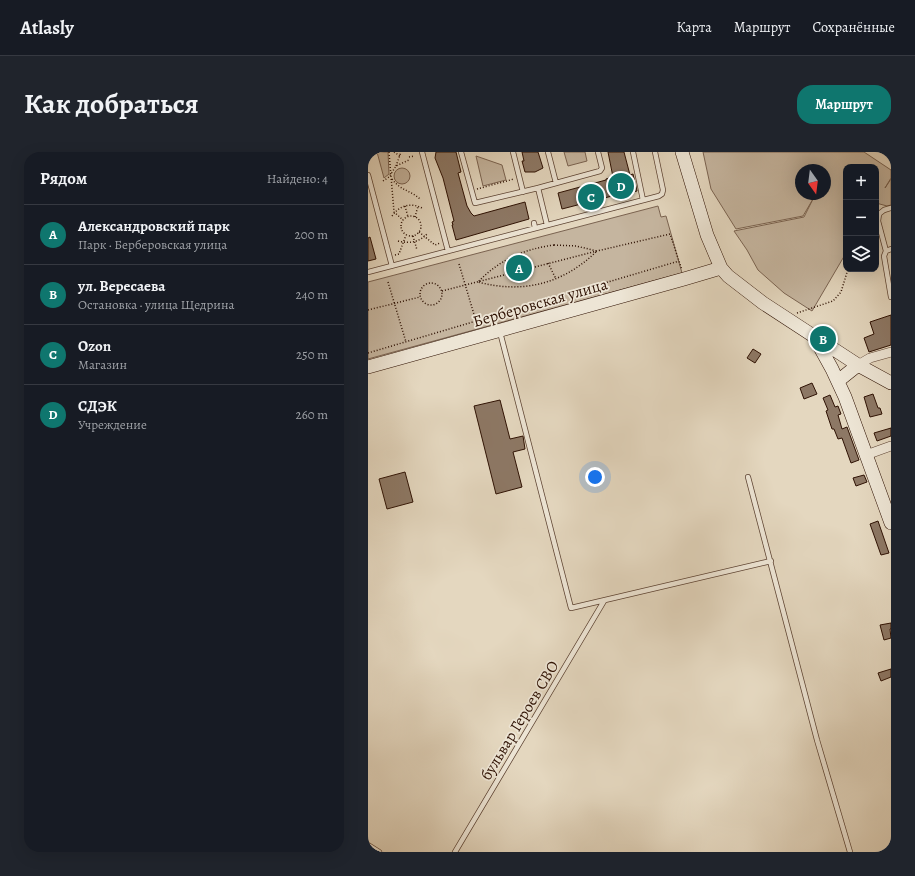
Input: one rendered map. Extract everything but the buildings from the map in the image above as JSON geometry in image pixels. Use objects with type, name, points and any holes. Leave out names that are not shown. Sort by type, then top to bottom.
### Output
[{"type":"main road","points":[[682,152],[707,235],[721,268],[728,276],[764,303],[812,335],[858,365],[891,383]]},
{"type":"main road","name":"Берберовская улица","points":[[368,367],[721,268]]},
{"type":"main road","points":[[812,335],[823,350],[838,381],[891,523]]},
{"type":"main road","points":[[838,381],[858,365]]},
{"type":"street","points":[[858,365],[870,358],[891,352]]},
{"type":"street","points":[[866,455],[891,446]]},
{"type":"lane","points":[[422,152],[448,251]]},
{"type":"lane","points":[[461,152],[475,203],[523,192],[600,171],[602,168],[598,152]]},
{"type":"lane","points":[[513,152],[523,192]]},
{"type":"lane","points":[[548,152],[556,183]]},
{"type":"lane","points":[[633,152],[644,200]]},
{"type":"lane","points":[[368,272],[659,196],[662,194],[663,190],[655,152]]},
{"type":"lane","points":[[368,175],[392,266]]},
{"type":"lane","points":[[538,188],[547,225]]},
{"type":"lane","points":[[891,208],[884,210],[879,214],[878,221],[888,250],[884,256],[891,297]]},
{"type":"lane","points":[[561,216],[562,221]]},
{"type":"lane","points":[[534,222],[535,228]]},
{"type":"lane","points":[[500,330],[571,608],[771,561]]},
{"type":"lane","points":[[748,477],[817,740],[850,852]]},
{"type":"lane","name":"бульвар Героев СВО","points":[[455,852],[604,601]]},
{"type":"lane","points":[[368,845],[379,852]]},
{"type":"path","points":[[389,152],[394,212],[392,216]]},
{"type":"path","points":[[394,152],[400,156]]},
{"type":"path","points":[[383,181],[389,177],[396,166],[401,152]]},
{"type":"path","points":[[409,157],[414,156]]},
{"type":"path","points":[[396,166],[409,160]]},
{"type":"path","points":[[392,178],[402,190],[415,195],[420,200]]},
{"type":"path","points":[[471,190],[519,178]]},
{"type":"path","points":[[394,212],[405,206],[418,206],[422,208]]},
{"type":"path","points":[[405,206],[408,217]]},
{"type":"path","points":[[415,217],[418,206]]},
{"type":"path","points":[[394,212],[403,220]]},
{"type":"path","points":[[408,217],[415,217],[420,222],[419,232],[413,236],[406,235],[401,227],[403,220],[408,217]]},
{"type":"path","points":[[419,232],[434,245],[446,242]]},
{"type":"path","points":[[398,241],[415,242],[425,237],[428,233]]},
{"type":"path","points":[[442,291],[548,263],[670,234],[684,279]]},
{"type":"path","points":[[389,257],[399,254],[406,235]]},
{"type":"path","points":[[413,236],[417,250]]},
{"type":"path","points":[[478,282],[503,261],[533,248],[565,245],[597,251]]},
{"type":"path","points":[[478,282],[499,286],[520,287],[542,284],[556,279],[581,265],[597,251]]},
{"type":"path","points":[[368,353],[679,261]]},
{"type":"path","points":[[548,263],[556,279]]},
{"type":"path","points":[[459,264],[476,321]]},
{"type":"path","points":[[785,317],[833,301],[841,292],[847,272]]},
{"type":"path","points":[[388,282],[406,342]]},
{"type":"path","points":[[430,283],[438,285],[442,291],[441,299],[436,304],[432,305],[424,303],[420,297],[423,286],[430,283]]},
{"type":"path","points":[[368,310],[420,297]]},
{"type":"shaded area","points":[[377,152],[388,152],[389,174],[384,178]]},
{"type":"shaded area","points":[[564,152],[585,152],[587,161],[568,166]]},
{"type":"shaded area","points":[[703,152],[864,152],[891,170],[891,178],[885,188],[891,179],[891,205],[887,206],[879,204],[879,164],[843,164],[843,258],[812,311],[784,293],[758,270],[734,231],[804,217],[812,200],[831,200],[831,164],[795,164],[795,200],[812,200],[803,216],[736,229],[711,189]]},
{"type":"shaded area","points":[[476,156],[502,165],[506,180],[483,186]]},
{"type":"shaded area","points":[[402,168],[408,170],[410,176],[408,182],[402,184],[396,182],[394,176],[396,170]]},
{"type":"shaded area","points":[[658,206],[661,217],[666,216],[682,273],[368,359],[368,282]]},
{"type":"place","name":"СДЭК","points":[[621,186]]},
{"type":"place","name":"Ozon","points":[[591,197]]},
{"type":"place","name":"Александровский парк","points":[[519,268]]},
{"type":"place","name":"ул. Вересаева","points":[[823,339]]}]
